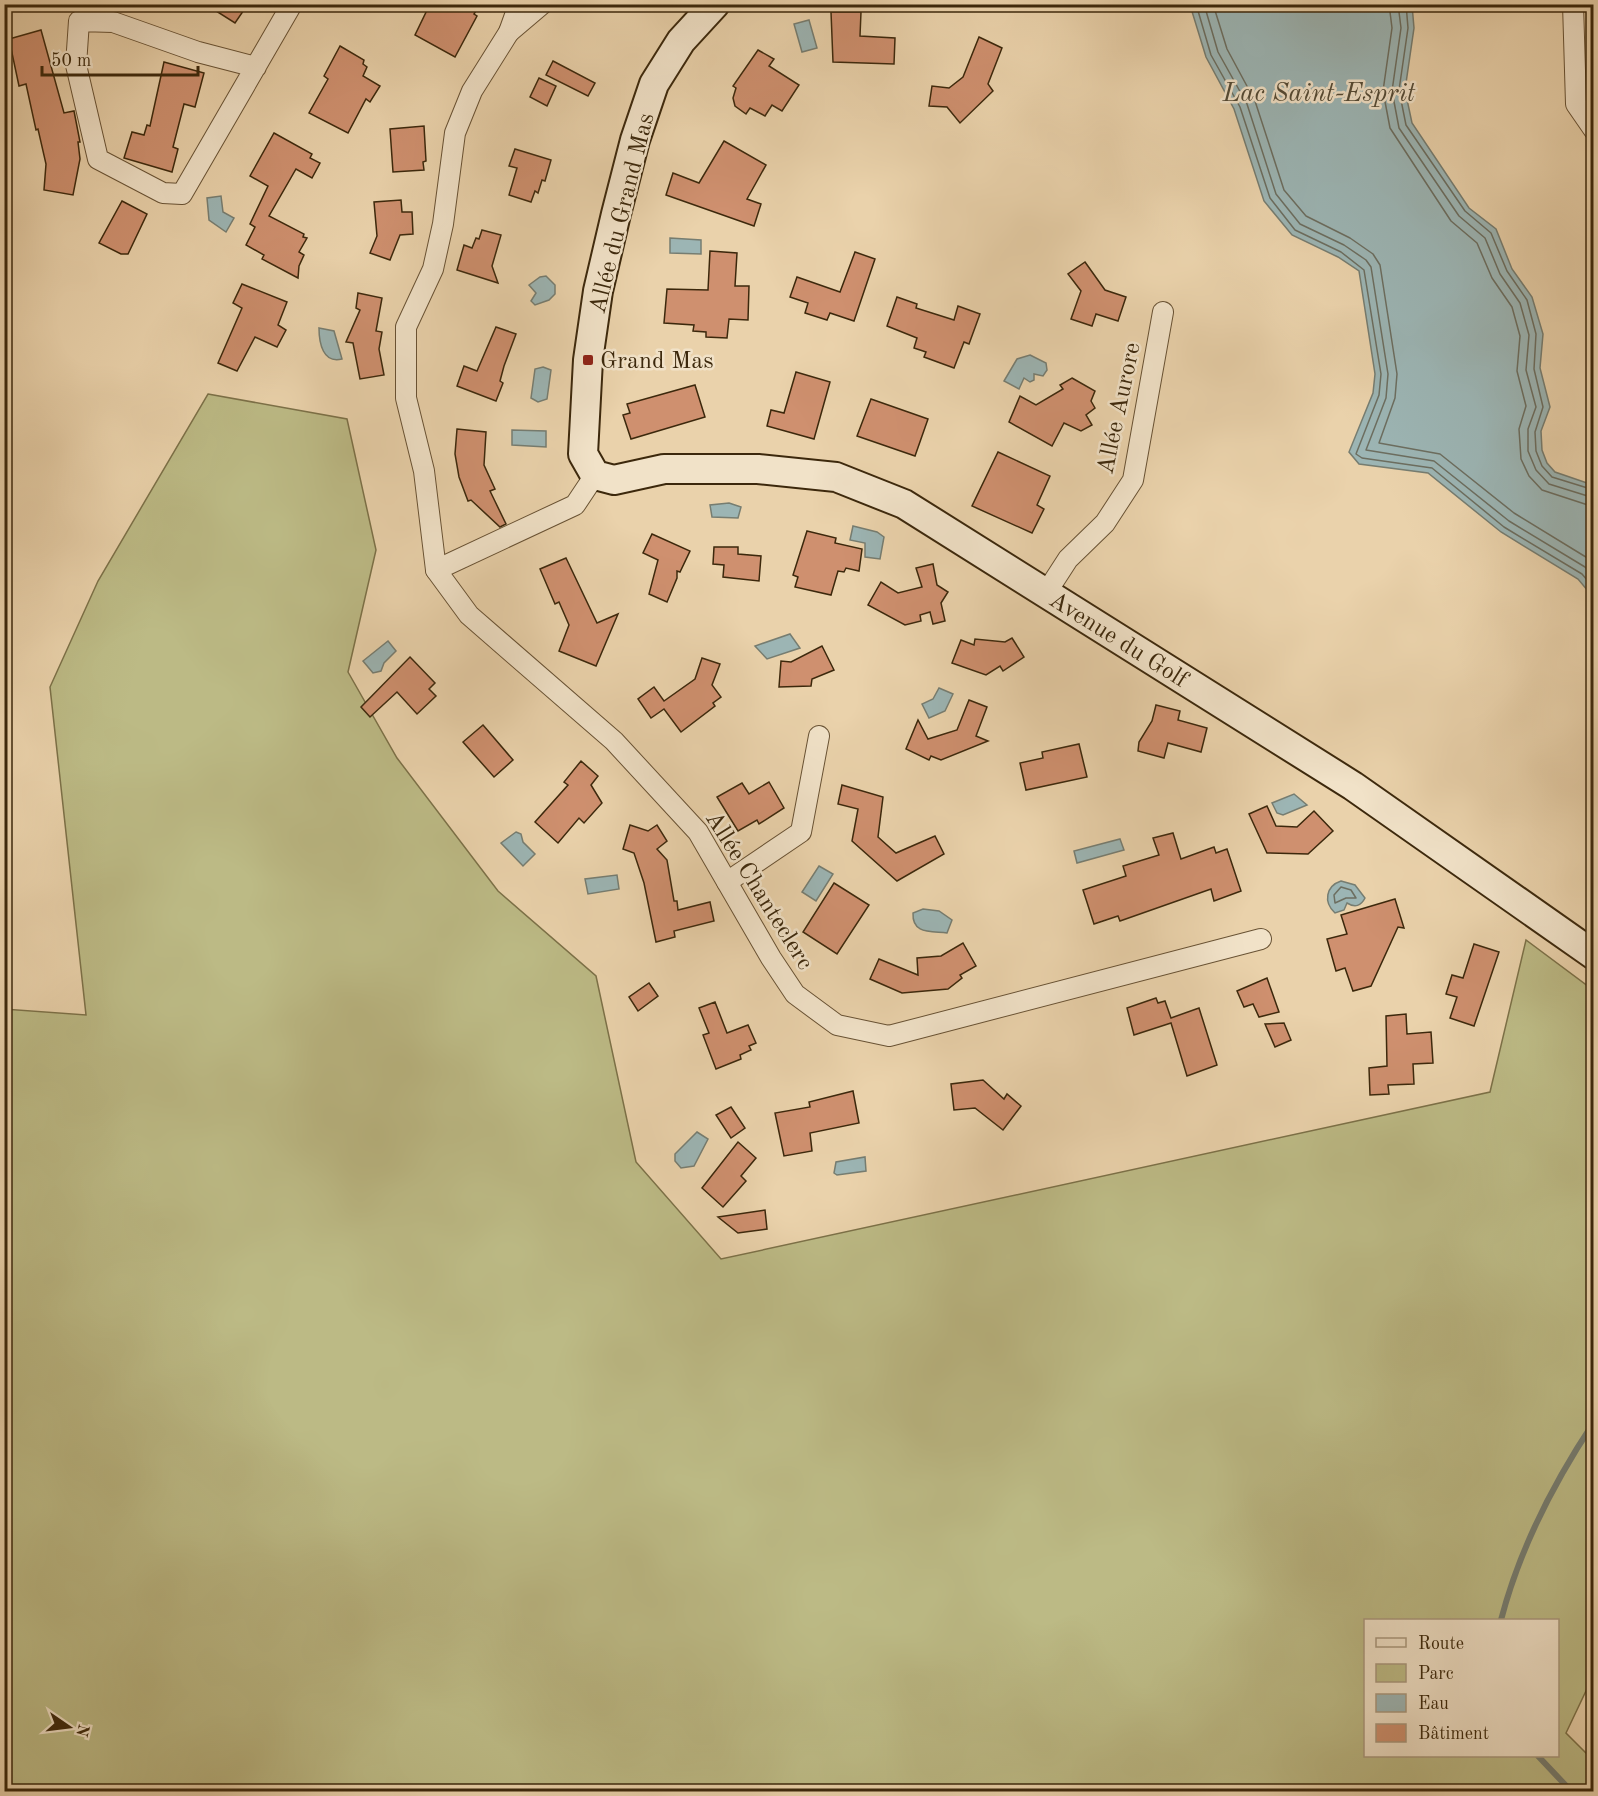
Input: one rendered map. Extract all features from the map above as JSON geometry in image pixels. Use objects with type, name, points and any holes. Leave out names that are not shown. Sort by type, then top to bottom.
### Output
[{"type":"street","points":[[256,67],[198,52],[113,22],[79,21],[76,65],[98,159],[163,193],[182,194],[256,67],[292,4]]},
{"type":"street","points":[[519,4],[509,32],[472,91],[455,133],[443,224],[433,270],[406,327],[406,398],[424,471],[436,570],[575,504],[595,475]]},
{"type":"street","points":[[509,32],[542,4]]},
{"type":"street","name":"Allée du Grand Mas","points":[[595,475],[583,454],[588,360],[598,291],[615,214],[635,140],[654,84],[681,41],[715,4]]},
{"type":"street","points":[[1573,4],[1576,104],[1593,130]]},
{"type":"street","name":"Allée Aurore","points":[[1046,593],[1068,559],[1105,523],[1133,480],[1162,312]]},
{"type":"street","name":"Avenue du Golf","points":[[595,475],[614,480],[664,470],[758,469],[836,477],[904,504],[1353,786],[1593,955]]},
{"type":"street","name":"Allée Chanteclerc","points":[[436,570],[468,615],[614,741],[698,832],[795,994],[837,1025],[889,1036],[1261,939]]},
{"type":"street","points":[[727,882],[801,832],[819,736]]},
{"type":"green space","points":[[208,394],[347,419],[376,550],[348,672],[397,758],[498,891],[596,976],[636,1162],[721,1259],[1490,1092],[1526,940],[1593,990],[1594,1674],[1566,1733],[1593,1760],[1593,1791],[5,1791],[4,1009],[86,1015],[50,687],[98,581]]},
{"type":"water","name":"Lac Saint-Esprit","points":[[1190,5],[1412,5],[1414,28],[1405,90],[1412,123],[1469,208],[1496,229],[1512,269],[1532,297],[1543,334],[1540,368],[1550,407],[1541,431],[1542,450],[1547,463],[1555,472],[1593,485],[1593,597],[1578,579],[1501,532],[1428,473],[1359,464],[1349,452],[1373,393],[1375,374],[1359,271],[1338,257],[1292,235],[1264,201],[1234,109],[1206,57]]},
{"type":"water","points":[[809,20],[817,48],[802,52],[794,24]]},
{"type":"water","points":[[221,196],[223,212],[234,218],[226,232],[209,220],[207,198]]},
{"type":"water","points":[[670,238],[701,240],[701,254],[670,253]]},
{"type":"water","points":[[546,276],[555,285],[555,294],[549,300],[535,305],[531,301],[536,293],[529,285],[540,277]]},
{"type":"water","points":[[319,328],[334,331],[342,359],[330,358],[323,351]]},
{"type":"water","points":[[1030,355],[1046,363],[1047,370],[1043,376],[1034,374],[1034,380],[1030,382],[1024,378],[1019,389],[1004,381],[1017,359]]},
{"type":"water","points":[[543,367],[551,370],[547,399],[538,402],[531,398],[535,369]]},
{"type":"water","points":[[512,430],[546,431],[546,447],[512,445]]},
{"type":"water","points":[[729,503],[741,507],[738,518],[712,517],[710,505]]},
{"type":"water","points":[[853,526],[877,532],[884,537],[880,559],[865,557],[865,543],[850,540]]},
{"type":"water","points":[[790,634],[800,648],[767,659],[755,646]]},
{"type":"water","points":[[388,641],[396,651],[384,663],[381,671],[373,673],[363,661]]},
{"type":"water","points":[[939,688],[953,694],[945,711],[929,718],[922,704],[933,699]]},
{"type":"water","points":[[1294,794],[1307,805],[1283,815],[1277,813],[1272,803]]},
{"type":"water","points":[[516,832],[521,834],[523,842],[535,854],[523,866],[501,843]]},
{"type":"water","points":[[1120,839],[1124,850],[1077,863],[1074,851]]},
{"type":"water","points":[[819,866],[833,874],[816,901],[802,892]]},
{"type":"water","points":[[617,875],[619,889],[588,894],[585,879]]},
{"type":"water","points":[[1341,881],[1355,885],[1365,898],[1358,905],[1347,903],[1344,910],[1335,913],[1329,904],[1328,895],[1329,890]]},
{"type":"water","points":[[923,909],[939,911],[952,920],[947,933],[923,930],[915,925],[913,913]]},
{"type":"water","points":[[697,1132],[708,1139],[694,1166],[681,1168],[675,1161],[675,1154]]},
{"type":"water","points":[[865,1157],[866,1171],[837,1175],[834,1173],[836,1162]]},
{"type":"building","points":[[205,4],[248,4],[235,23]]},
{"type":"building","points":[[430,4],[480,4],[474,14],[477,16],[455,57],[415,35]]},
{"type":"building","points":[[831,12],[861,12],[860,36],[895,38],[894,64],[833,62]]},
{"type":"building","points":[[41,30],[64,113],[74,111],[80,142],[78,142],[80,159],[73,195],[44,190],[46,164],[38,129],[36,130],[26,84],[19,86],[9,39]]},
{"type":"building","points":[[979,37],[1002,48],[988,84],[993,91],[960,123],[947,107],[929,106],[932,86],[949,88],[963,77]]},
{"type":"building","points":[[340,46],[364,60],[363,64],[367,67],[363,76],[380,86],[370,102],[366,99],[348,133],[309,113],[328,79],[324,76]]},
{"type":"building","points":[[758,50],[774,59],[769,66],[799,85],[782,111],[772,105],[765,116],[750,108],[746,114],[735,106],[733,98],[736,88],[733,86]]},
{"type":"building","points":[[553,61],[595,83],[588,96],[546,75]]},
{"type":"building","points":[[164,62],[204,73],[195,107],[184,104],[173,147],[178,149],[172,172],[124,158],[132,132],[144,135],[147,125],[150,126]]},
{"type":"building","points":[[539,78],[556,86],[547,106],[530,97]]},
{"type":"building","points":[[424,126],[426,161],[423,162],[424,170],[393,172],[390,129]]},
{"type":"building","points":[[274,133],[312,154],[310,158],[320,163],[312,178],[296,169],[269,216],[304,234],[303,237],[307,238],[299,252],[304,255],[299,266],[298,278],[262,259],[264,255],[246,245],[255,227],[250,224],[268,186],[250,176]]},
{"type":"building","points":[[724,141],[766,165],[747,199],[761,204],[754,226],[666,195],[673,173],[699,183]]},
{"type":"building","points":[[515,149],[551,160],[545,181],[542,180],[538,193],[535,191],[531,202],[509,195],[517,168],[509,166]]},
{"type":"building","points":[[401,200],[402,212],[412,212],[413,234],[400,235],[390,260],[370,253],[377,236],[374,202]]},
{"type":"building","points":[[122,201],[147,214],[128,254],[121,254],[99,243]]},
{"type":"building","points":[[482,230],[501,235],[492,266],[498,283],[457,270],[464,245],[472,248]]},
{"type":"building","points":[[710,251],[737,253],[735,286],[749,286],[748,320],[729,319],[727,338],[706,337],[706,332],[693,331],[694,325],[664,323],[667,289],[708,290]]},
{"type":"building","points":[[855,252],[875,259],[854,321],[830,313],[827,320],[805,313],[808,303],[790,297],[797,277],[840,292]]},
{"type":"building","points":[[1085,262],[1105,290],[1126,297],[1118,321],[1096,314],[1092,326],[1071,319],[1081,291],[1068,274]]},
{"type":"building","points":[[242,284],[287,302],[278,325],[286,330],[277,347],[255,337],[237,371],[218,363],[242,308],[233,303]]},
{"type":"building","points":[[358,293],[382,298],[376,331],[382,332],[379,349],[384,375],[360,379],[353,343],[346,342],[360,310],[356,308]]},
{"type":"building","points":[[897,297],[917,304],[916,308],[954,320],[958,306],[980,314],[969,344],[964,342],[954,368],[924,357],[926,352],[914,348],[917,338],[887,326]]},
{"type":"building","points":[[496,327],[516,334],[504,366],[500,381],[503,383],[496,401],[457,386],[464,366],[477,371]]},
{"type":"building","points":[[796,372],[830,382],[814,439],[767,426],[771,410],[784,413]]},
{"type":"building","points":[[1072,378],[1095,391],[1091,401],[1095,408],[1086,415],[1092,425],[1081,431],[1064,423],[1052,446],[1009,422],[1020,396],[1036,405],[1063,389],[1060,385]]},
{"type":"building","points":[[695,385],[705,417],[631,439],[623,415],[630,413],[627,404]]},
{"type":"building","points":[[871,399],[928,419],[915,456],[857,436]]},
{"type":"building","points":[[457,429],[486,432],[484,465],[495,489],[490,491],[506,524],[500,527],[471,500],[468,501],[459,477],[455,454]]},
{"type":"building","points":[[998,452],[1050,476],[1037,505],[1044,509],[1032,533],[972,506]]},
{"type":"building","points":[[807,531],[836,538],[835,543],[862,549],[859,571],[846,568],[844,572],[838,571],[831,595],[795,587],[798,577],[793,575]]},
{"type":"building","points":[[652,534],[690,551],[680,572],[677,571],[677,578],[667,602],[649,594],[658,560],[643,553]]},
{"type":"building","points":[[714,547],[738,547],[738,554],[761,556],[759,581],[723,577],[724,565],[713,564]]},
{"type":"building","points":[[566,558],[597,623],[618,614],[596,666],[559,651],[569,625],[559,602],[555,604],[540,569]]},
{"type":"building","points":[[933,564],[937,585],[948,592],[941,603],[945,621],[933,624],[930,612],[920,615],[921,621],[905,625],[868,605],[881,582],[898,593],[922,587],[916,568]]},
{"type":"building","points":[[1012,638],[1024,657],[1003,671],[1000,666],[986,675],[952,663],[961,640],[974,645],[975,639],[1005,642]]},
{"type":"building","points":[[822,646],[834,670],[812,679],[811,686],[779,687],[781,661],[791,662]]},
{"type":"building","points":[[410,657],[435,683],[429,689],[436,696],[417,714],[397,692],[370,717],[361,707]]},
{"type":"building","points":[[702,658],[720,664],[712,685],[721,697],[713,703],[715,706],[681,732],[664,709],[651,718],[638,699],[654,687],[664,701],[695,679]]},
{"type":"building","points":[[969,700],[987,707],[976,736],[988,741],[941,760],[931,756],[929,760],[906,749],[918,720],[928,739],[957,730]]},
{"type":"building","points":[[1156,705],[1180,711],[1178,720],[1207,728],[1201,752],[1168,743],[1164,758],[1138,751],[1139,742],[1152,721]]},
{"type":"building","points":[[483,725],[513,760],[494,777],[463,742]]},
{"type":"building","points":[[1079,744],[1087,777],[1026,790],[1020,763],[1043,758],[1042,752]]},
{"type":"building","points":[[581,761],[598,776],[591,785],[602,803],[584,823],[579,818],[558,843],[535,822],[568,785],[564,782]]},
{"type":"building","points":[[769,782],[784,808],[759,824],[757,820],[738,831],[717,797],[742,783],[749,794]]},
{"type":"building","points":[[842,785],[883,797],[878,837],[896,853],[935,836],[944,854],[897,881],[852,841],[858,809],[838,804]]},
{"type":"building","points":[[1267,806],[1276,826],[1297,827],[1314,811],[1333,831],[1308,854],[1267,853],[1249,814]]},
{"type":"building","points":[[630,825],[648,831],[657,825],[667,841],[657,849],[667,860],[674,901],[677,901],[678,910],[710,902],[714,921],[674,931],[675,937],[656,942],[644,883],[634,853],[623,849]]},
{"type":"building","points":[[1173,833],[1181,859],[1214,847],[1216,853],[1227,849],[1241,891],[1214,901],[1211,889],[1120,921],[1118,916],[1094,924],[1083,890],[1126,876],[1123,866],[1159,855],[1153,838]]},
{"type":"building","points":[[834,883],[869,905],[837,954],[803,932]]},
{"type":"building","points":[[1395,899],[1404,928],[1398,927],[1371,986],[1353,991],[1345,968],[1336,971],[1327,939],[1347,934],[1341,915]]},
{"type":"building","points":[[963,943],[976,966],[960,975],[962,978],[948,989],[902,993],[870,979],[879,959],[918,975],[917,958],[941,956]]},
{"type":"building","points":[[1474,944],[1499,952],[1474,1026],[1450,1018],[1457,997],[1446,994],[1452,975],[1463,978]]},
{"type":"building","points":[[1267,978],[1279,1012],[1259,1017],[1253,1004],[1244,1007],[1237,991]]},
{"type":"building","points":[[649,983],[658,996],[638,1011],[629,997]]},
{"type":"building","points":[[1156,998],[1158,1003],[1165,1001],[1171,1018],[1199,1008],[1217,1065],[1187,1076],[1171,1023],[1134,1035],[1127,1008]]},
{"type":"building","points":[[715,1002],[727,1033],[748,1025],[756,1043],[749,1046],[751,1050],[740,1055],[741,1059],[716,1069],[703,1035],[709,1033],[699,1008]]},
{"type":"building","points":[[1406,1014],[1407,1034],[1431,1032],[1433,1063],[1413,1064],[1414,1084],[1388,1085],[1389,1094],[1370,1095],[1369,1068],[1387,1066],[1386,1016]]},
{"type":"building","points":[[1284,1023],[1291,1040],[1275,1047],[1265,1024]]},
{"type":"building","points":[[983,1080],[1004,1099],[1007,1094],[1021,1106],[1003,1130],[975,1108],[954,1110],[951,1084]]},
{"type":"building","points":[[853,1091],[859,1123],[810,1133],[812,1151],[784,1156],[775,1113],[810,1107],[809,1102]]},
{"type":"building","points":[[731,1107],[745,1128],[731,1138],[716,1115]]},
{"type":"building","points":[[738,1142],[756,1158],[741,1176],[746,1181],[723,1207],[702,1188]]},
{"type":"building","points":[[765,1210],[767,1229],[738,1233],[718,1217]]},
{"type":"waterway","points":[[1501,1619],[1518,1568],[1539,1518],[1594,1422]]},
{"type":"waterway","points":[[1539,1757],[1572,1792]]},
{"type":"place","name":"Grand Mas","points":[[588,360]]}]
